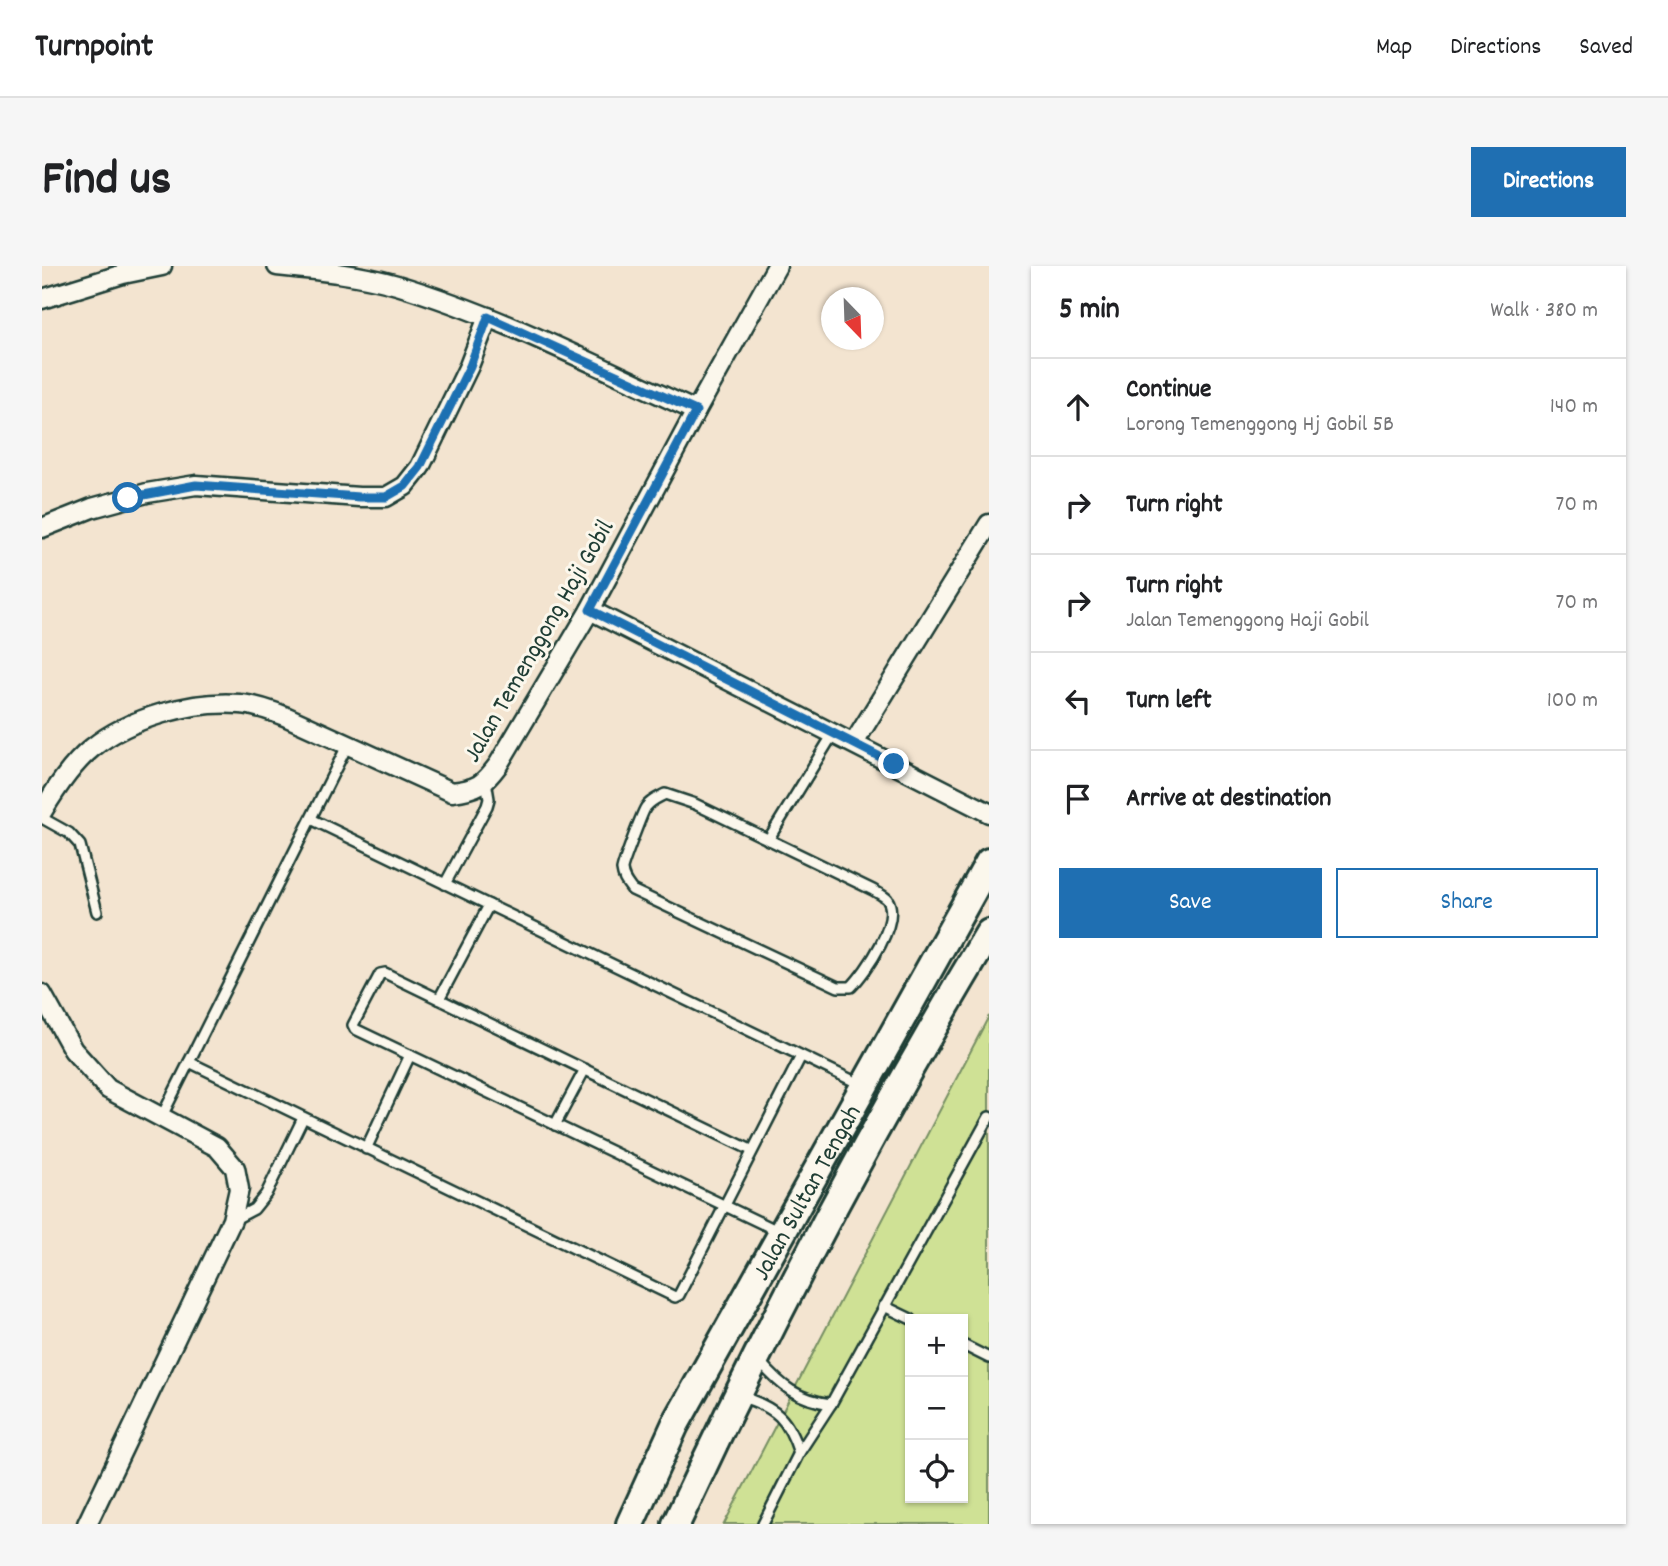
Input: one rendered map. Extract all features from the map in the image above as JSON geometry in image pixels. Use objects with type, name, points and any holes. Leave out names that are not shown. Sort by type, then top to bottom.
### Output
[{"type":"main road","name":"Jalan Sultan Tengah","points":[[630,1524],[675,1425],[989,862]]},
{"type":"main road","name":"Jalan Sultan Tengah","points":[[676,1524],[737,1395],[858,1162],[982,957],[989,933]]},
{"type":"street","points":[[42,299],[123,274],[162,266]]},
{"type":"street","points":[[276,266],[321,270],[396,285],[488,317],[696,411]]},
{"type":"street","name":"Jalan Temenggong Haji Gobil","points":[[42,812],[57,786],[91,748],[127,727],[167,711],[208,703],[241,704],[287,717],[452,792],[473,789],[486,781],[590,610],[777,266]]},
{"type":"street","points":[[42,528],[92,508],[147,493],[196,485],[386,497],[405,486],[420,467],[470,366],[488,317]]},
{"type":"street","points":[[854,743],[989,524]]},
{"type":"street","points":[[590,610],[989,813]]},
{"type":"street","points":[[42,993],[73,1050],[108,1089],[217,1147],[235,1168],[239,1189],[232,1220],[87,1524]]},
{"type":"lane","points":[[768,840],[834,733]]},
{"type":"lane","points":[[162,1116],[348,744]]},
{"type":"lane","points":[[445,884],[487,806],[489,799],[486,781]]},
{"type":"lane","points":[[665,794],[695,804],[768,840],[887,899],[891,913],[881,945],[871,964],[851,987],[838,987],[632,890],[625,881],[622,867],[638,830],[643,810],[665,794]]},
{"type":"lane","points":[[42,818],[69,833],[80,845],[97,912]]},
{"type":"lane","points":[[311,819],[864,1086]]},
{"type":"lane","points":[[439,999],[489,905]]},
{"type":"lane","points":[[751,1150],[382,973],[353,1025],[355,1029],[782,1233]]},
{"type":"lane","points":[[366,1149],[410,1055]]},
{"type":"lane","points":[[189,1062],[672,1297],[679,1295],[801,1056]]},
{"type":"lane","points":[[555,1125],[585,1069]]},
{"type":"lane","points":[[763,1524],[799,1453],[831,1404],[989,1117]]},
{"type":"lane","points":[[232,1220],[254,1209],[266,1194],[303,1118]]},
{"type":"lane","points":[[884,1306],[905,1316]]},
{"type":"lane","points":[[968,1348],[989,1358]]},
{"type":"lane","points":[[756,1358],[790,1391],[809,1401],[831,1404]]},
{"type":"lane","points":[[737,1395],[777,1411],[792,1431],[799,1453]]},
{"type":"green space","points":[[989,1016],[989,1524],[724,1524]]},
{"type":"route","points":[[128,498],[196,485],[386,497],[405,486],[420,467],[470,366],[488,317],[696,411],[590,610],[894,764]]}]
